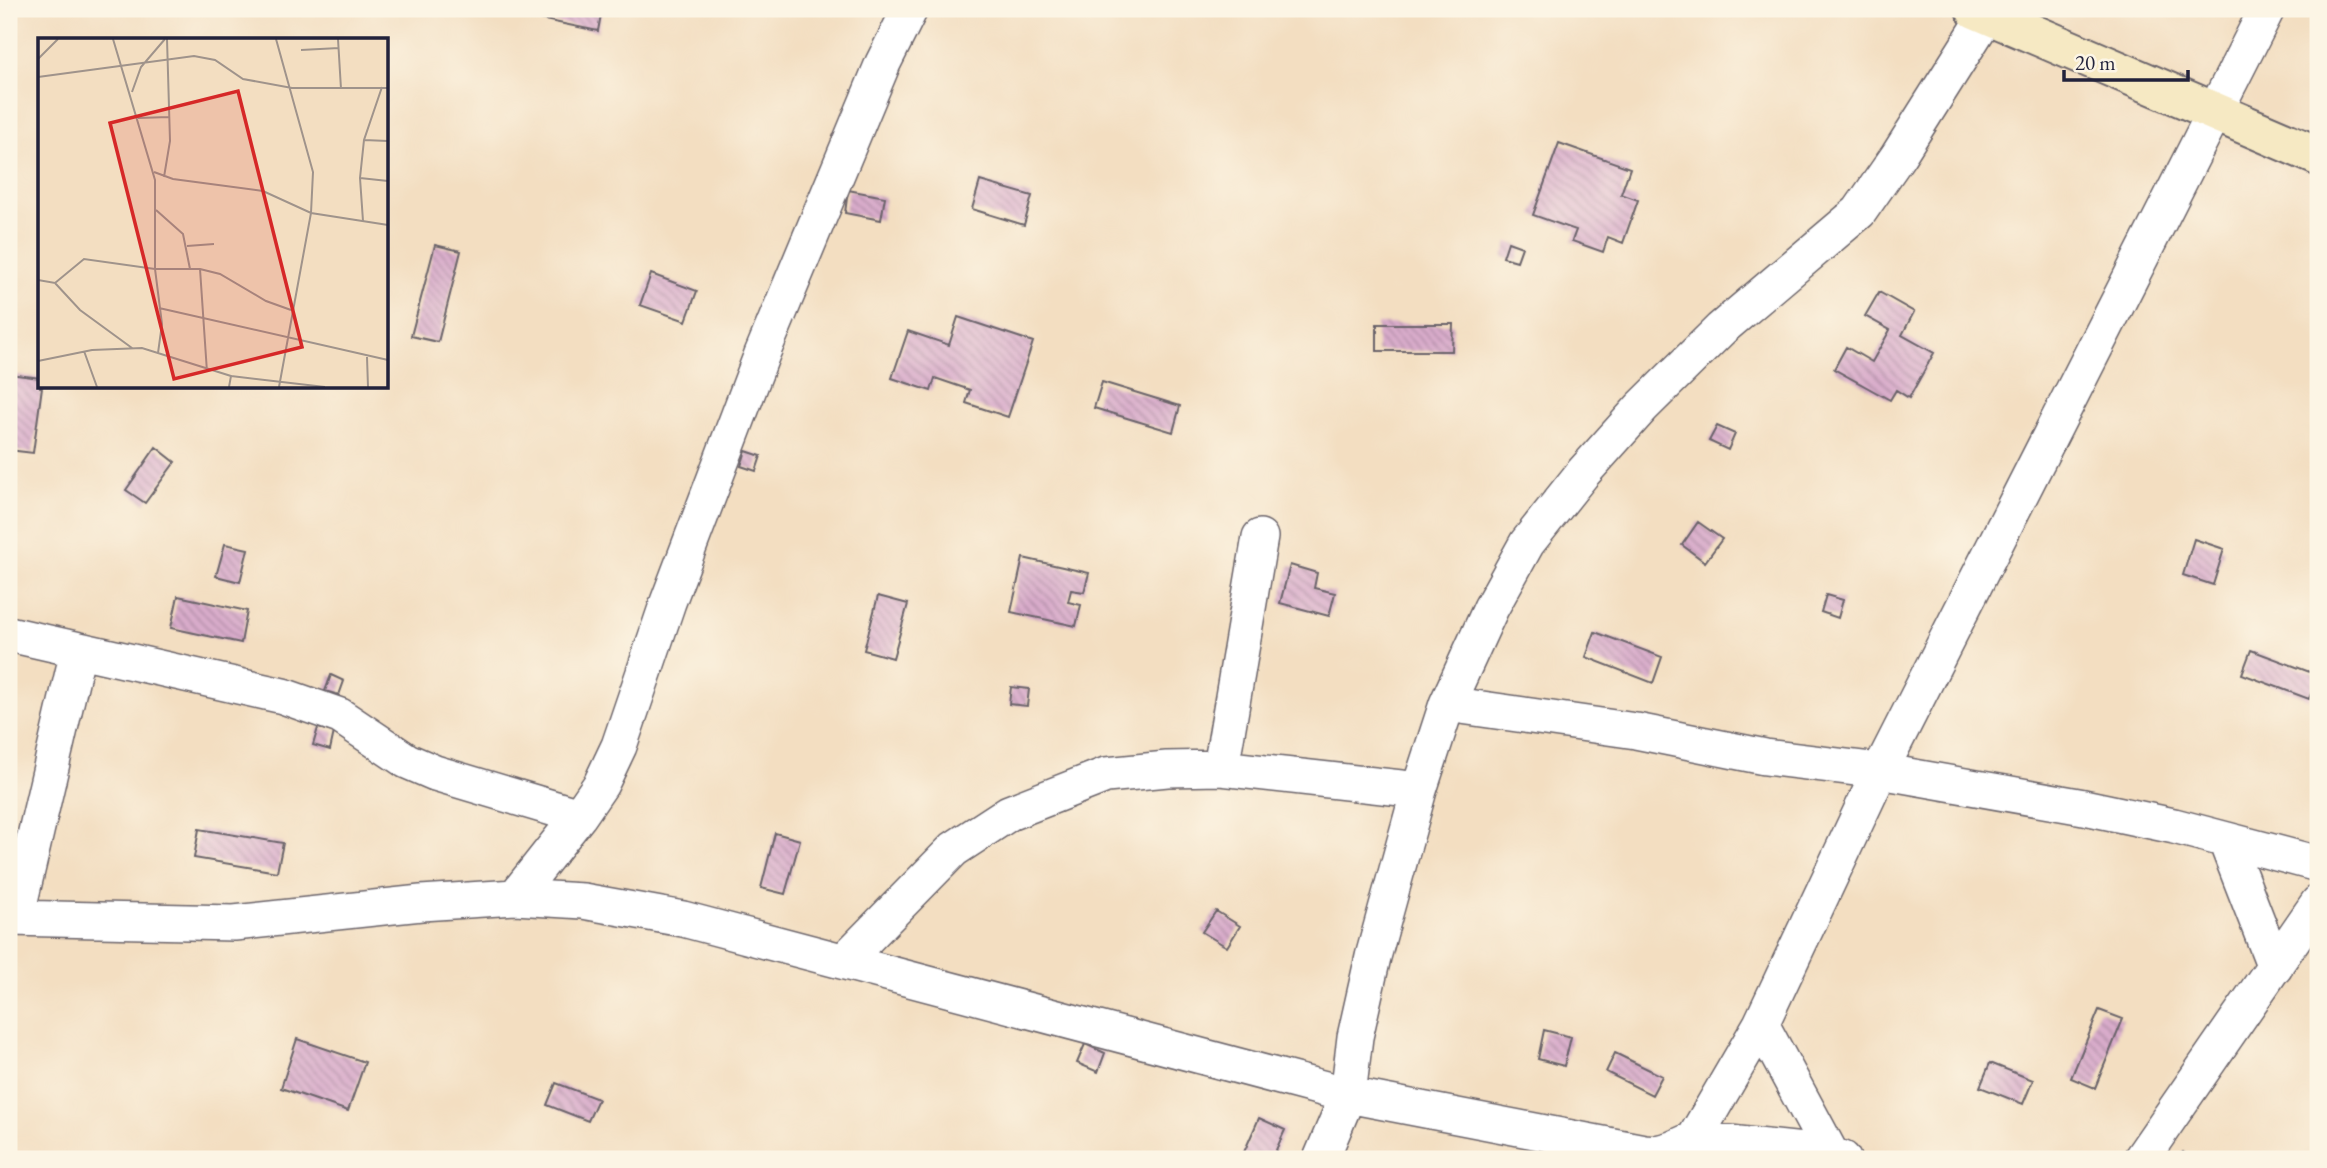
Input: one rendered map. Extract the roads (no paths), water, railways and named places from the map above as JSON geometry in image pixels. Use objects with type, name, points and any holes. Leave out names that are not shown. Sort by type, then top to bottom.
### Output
[{"type":"street","points":[[515,897],[579,816],[601,784],[619,746],[668,602],[762,354],[883,63],[910,9]]},
{"type":"street","points":[[1694,1139],[1761,1024],[1880,771],[2267,9]]},
{"type":"street","points":[[1321,1159],[1348,1095],[1355,1037],[1373,957],[1419,790],[1447,704],[1491,608],[1527,543],[1582,474],[1642,407],[1721,329],[1860,212],[1898,156],[1981,12],[2318,156]]},
{"type":"street","points":[[1221,768],[1260,537]]},
{"type":"street","points":[[9,634],[282,696],[340,716],[407,761],[435,773],[579,816]]},
{"type":"street","points":[[78,651],[12,918],[234,923],[422,902],[515,897],[583,901],[683,919],[845,960],[1348,1095],[1644,1152],[1657,1153],[1694,1139],[1837,1157]]},
{"type":"street","points":[[1447,704],[1636,731],[1765,757],[1880,771],[2084,807],[2174,826],[2318,864]]},
{"type":"street","points":[[845,960],[954,849],[1009,813],[1106,775],[1167,769],[1221,768],[1419,790]]},
{"type":"street","points":[[2226,841],[2275,967]]},
{"type":"street","points":[[2141,1159],[2318,903]]},
{"type":"street","points":[[1761,1024],[1837,1157]]}]
